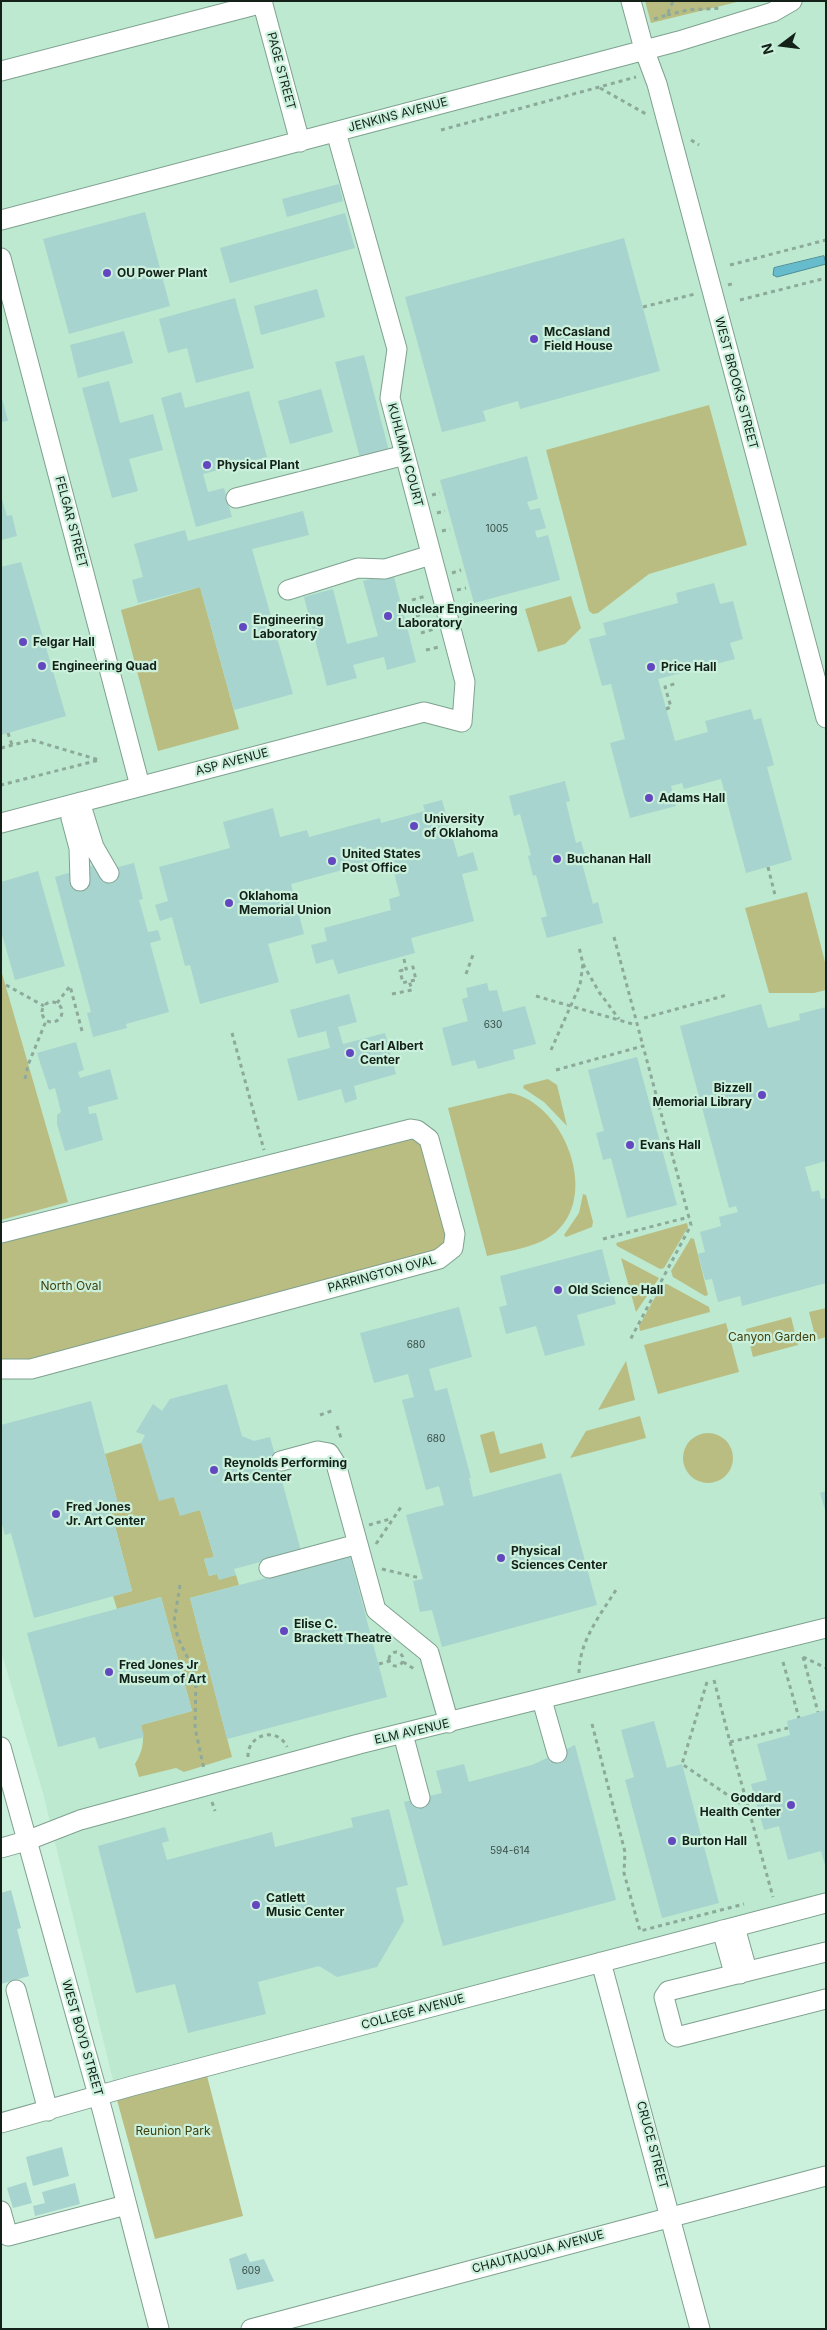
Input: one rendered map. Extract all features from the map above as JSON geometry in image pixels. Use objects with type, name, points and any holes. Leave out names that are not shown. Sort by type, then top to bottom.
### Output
[{"type":"street","name":"WEST BROOKS STREET","points":[[630,1],[652,73],[826,718]]},
{"type":"street","name":"JENKINS AVENUE","points":[[1,220],[300,142],[745,22],[773,12],[792,1]]},
{"type":"street","points":[[1,71],[263,2]]},
{"type":"street","name":"PAGE STREET","points":[[263,2],[300,142]]},
{"type":"street","name":"KUHLMAN COURT","points":[[336,132],[397,349],[390,398],[465,682],[462,722]]},
{"type":"street","name":"FELGAR STREET","points":[[1,258],[140,786]]},
{"type":"street","points":[[236,498],[405,455]]},
{"type":"street","points":[[288,590],[358,568],[385,569],[431,555]]},
{"type":"street","name":"ASP AVENUE","points":[[1,823],[424,712],[462,722]]},
{"type":"street","points":[[74,804],[81,831],[109,873]]},
{"type":"street","points":[[80,880],[79,848],[81,831]]},
{"type":"street","name":"PARRINGTON OVAL","points":[[1,1233],[411,1129],[417,1130],[429,1139],[455,1234],[452,1248],[439,1259],[31,1369],[1,1369]]},
{"type":"street","points":[[281,1461],[318,1451],[329,1453],[336,1464],[365,1548],[376,1610],[429,1653],[449,1723]]},
{"type":"street","points":[[269,1568],[365,1548]]},
{"type":"street","name":"ELM AVENUE","points":[[1,1848],[26,1841],[80,1820],[208,1785],[826,1628]]},
{"type":"street","points":[[542,1700],[557,1754]]},
{"type":"street","points":[[403,1734],[420,1798]]},
{"type":"street","name":"WEST BOYD STREET","points":[[1,1747],[98,2097],[159,2329]]},
{"type":"street","name":"COLLEGE AVENUE","points":[[1,2123],[826,1903]]},
{"type":"street","points":[[729,1929],[732,1966],[740,1974]]},
{"type":"street","points":[[826,1952],[668,1991],[664,1997],[674,2035],[681,2037],[826,1998]]},
{"type":"street","name":"CRUCE STREET","points":[[602,1962],[700,2329]]},
{"type":"street","points":[[16,1990],[48,2111]]},
{"type":"street","name":"CHAUTAUQUA AVENUE","points":[[251,2329],[826,2176]]},
{"type":"street","points":[[1,2211],[8,2236],[126,2205]]},
{"type":"path","points":[[667,15],[673,1]]},
{"type":"path","points":[[637,24],[667,15],[725,6]]},
{"type":"path","points":[[441,130],[652,73]]},
{"type":"path","points":[[730,265],[826,240]]},
{"type":"path","points":[[740,300],[826,278]]},
{"type":"path","points":[[643,306],[735,284]]},
{"type":"path","points":[[412,600],[429,595]]},
{"type":"path","points":[[416,616],[433,611]]},
{"type":"path","points":[[421,633],[437,628]]},
{"type":"path","points":[[426,650],[442,646]]},
{"type":"path","points":[[666,709],[671,707],[665,687],[677,683]]},
{"type":"path","points":[[8,733],[12,745]]},
{"type":"path","points":[[1,748],[32,740],[99,760],[1,785]]},
{"type":"path","points":[[768,867],[775,895]]},
{"type":"path","points":[[614,937],[692,1225],[629,1342]]},
{"type":"path","points":[[578,947],[583,964],[599,992],[619,1019]]},
{"type":"path","points":[[466,974],[474,952]]},
{"type":"path","points":[[404,959],[406,969]]},
{"type":"path","points":[[551,1050],[580,985],[583,964]]},
{"type":"path","points":[[413,967],[416,980],[403,983],[400,971],[406,969],[413,967]]},
{"type":"path","points":[[392,994],[412,990],[409,981]]},
{"type":"path","points":[[6,985],[44,1006]]},
{"type":"path","points":[[57,1003],[70,986],[82,1031]]},
{"type":"path","points":[[644,1018],[727,995]]},
{"type":"path","points":[[536,996],[637,1025]]},
{"type":"path","points":[[49,1002],[57,1003],[62,1010],[62,1017],[55,1022],[46,1021],[42,1016],[44,1006],[49,1002]]},
{"type":"path","points":[[25,1079],[28,1065],[46,1021]]},
{"type":"path","points":[[232,1033],[264,1150]]},
{"type":"path","points":[[556,1070],[643,1046]]},
{"type":"path","points":[[603,1239],[689,1216]]},
{"type":"path","points":[[320,1415],[334,1410]]},
{"type":"path","points":[[365,1548],[401,1507]]},
{"type":"path","points":[[376,1567],[420,1578]]},
{"type":"path","points":[[180,1585],[174,1622],[178,1638],[196,1675],[195,1728],[215,1811]]},
{"type":"path","points":[[579,1674],[579,1660],[593,1626],[616,1590]]},
{"type":"path","points":[[393,1653],[402,1655],[404,1660],[400,1666],[393,1666],[389,1662],[390,1656],[393,1653]]},
{"type":"path","points":[[818,1712],[803,1658],[826,1668]]},
{"type":"path","points":[[379,1664],[389,1662]]},
{"type":"path","points":[[783,1662],[799,1718]]},
{"type":"path","points":[[714,1680],[772,1897],[781,1895]]},
{"type":"path","points":[[707,1682],[682,1764],[748,1809]]},
{"type":"path","points":[[592,1724],[625,1852],[624,1873],[640,1931],[753,1902]]},
{"type":"path","points":[[730,1742],[788,1728]]},
{"type":"path","points":[[248,1752],[253,1740],[261,1735],[276,1736],[285,1742]]},
{"type":"shaded area","name":"University of Oklahoma","points":[[1,1],[826,1],[826,1893],[113,2080],[43,1793],[1,1651]]},
{"type":"green space","points":[[645,1],[741,1],[651,23]]},
{"type":"green space","points":[[709,405],[747,545],[649,574],[598,613],[593,614],[589,611],[546,450]]},
{"type":"green space","points":[[200,587],[239,729],[158,751],[121,610]]},
{"type":"green space","points":[[571,596],[581,628],[565,644],[538,652],[525,609]]},
{"type":"green space","points":[[807,892],[826,966],[826,990],[814,993],[769,993],[745,908]]},
{"type":"green space","points":[[1,970],[68,1202],[1,1220]]},
{"type":"green space","points":[[548,1079],[557,1085],[567,1126],[544,1102],[523,1088],[524,1085]]},
{"type":"green space","points":[[510,1093],[529,1100],[545,1113],[559,1130],[569,1150],[575,1172],[575,1193],[570,1213],[558,1230],[551,1236],[534,1245],[487,1256],[448,1108]]},
{"type":"green space","name":"North Oval","points":[[417,1130],[453,1248],[1,1369],[1,1233]]},
{"type":"green space","points":[[583,1194],[586,1195],[593,1222],[592,1227],[566,1237],[564,1235],[579,1213]]},
{"type":"green space","points":[[687,1223],[688,1227],[664,1268],[660,1269],[617,1246],[616,1243]]},
{"type":"green space","points":[[691,1238],[694,1239],[708,1295],[705,1296],[673,1277],[671,1271]]},
{"type":"green space","points":[[621,1258],[659,1278],[636,1312]]},
{"type":"green space","points":[[667,1284],[709,1307],[710,1312],[640,1331],[639,1326],[662,1285]]},
{"type":"green space","name":"Canyon Garden","points":[[826,1308],[826,1337],[816,1340],[809,1312]]},
{"type":"green space","name":"Canyon Garden","points":[[791,1317],[798,1345],[753,1357],[746,1329]]},
{"type":"green space","points":[[726,1323],[739,1372],[658,1394],[644,1345]]},
{"type":"green space","points":[[626,1361],[635,1400],[598,1410]]},
{"type":"green space","points":[[640,1416],[646,1438],[570,1458],[586,1431]]},
{"type":"green space","points":[[494,1431],[500,1454],[542,1443],[546,1458],[490,1473],[480,1435]]},
{"type":"green space","points":[[713,1433],[726,1440],[732,1448],[732,1468],[726,1476],[718,1482],[703,1483],[690,1476],[684,1468],[683,1453],[690,1440],[698,1434]]},
{"type":"green space","points":[[141,1443],[174,1497],[180,1515],[200,1510],[214,1557],[204,1559],[209,1576],[217,1574],[219,1579],[236,1575],[239,1585],[190,1598],[232,1757],[184,1772],[176,1768],[139,1777],[135,1764],[142,1745],[141,1725],[192,1711],[161,1597],[117,1609],[113,1596],[132,1591],[110,1507],[118,1504],[105,1454]]},
{"type":"green space","name":"Reunion Park","points":[[206,2072],[243,2216],[155,2239],[117,2100]]},
{"type":"water","points":[[824,256],[826,264],[777,277],[773,275],[774,268]]},
{"type":"building","points":[[339,184],[343,201],[287,217],[282,199]]},
{"type":"building","name":"OU Power Plant","points":[[145,212],[170,306],[69,334],[43,239]]},
{"type":"building","points":[[345,213],[355,248],[230,283],[220,248]]},
{"type":"building","name":"McCasland Field House","points":[[624,238],[660,371],[520,409],[518,401],[483,411],[486,421],[442,432],[405,297]]},
{"type":"building","points":[[317,289],[325,317],[261,335],[254,306]]},
{"type":"building","points":[[235,298],[254,368],[196,383],[187,348],[168,353],[159,319]]},
{"type":"building","points":[[124,331],[133,363],[78,378],[70,345]]},
{"type":"building","points":[[364,355],[389,451],[360,458],[335,362]]},
{"type":"building","points":[[109,381],[120,423],[153,414],[163,450],[129,459],[138,491],[112,498],[82,388]]},
{"type":"building","points":[[321,389],[333,432],[290,444],[278,401]]},
{"type":"building","name":"Physical Plant","points":[[249,391],[267,457],[203,474],[208,492],[224,488],[232,517],[196,527],[161,398],[181,392],[185,408]]},
{"type":"building","points":[[1,399],[8,421],[1,422]]},
{"type":"building","points":[[527,456],[538,499],[527,502],[530,510],[540,508],[546,528],[535,531],[537,538],[548,535],[560,580],[474,603],[440,480]]},
{"type":"building","points":[[1,496],[7,516],[12,515],[17,536],[1,540]]},
{"type":"building","name":"Engineering Laboratory","points":[[303,511],[309,535],[252,549],[293,694],[234,710],[200,587],[138,603],[132,580],[143,577],[134,544],[185,530],[188,541]]},
{"type":"building","name":"Felgar Hall","points":[[21,562],[66,716],[1,735],[1,567]]},
{"type":"building","name":"Nuclear Engineering Laboratory","points":[[393,573],[416,662],[387,670],[384,657],[353,665],[357,678],[327,686],[304,597],[333,589],[347,644],[378,636],[363,581]]},
{"type":"building","points":[[714,583],[720,604],[733,601],[743,639],[730,643],[735,659],[658,679],[675,741],[708,732],[705,721],[751,709],[754,720],[761,718],[774,765],[767,767],[792,860],[746,873],[721,779],[684,789],[682,783],[671,786],[676,806],[630,818],[610,743],[625,739],[611,684],[602,686],[589,639],[606,635],[603,623],[678,603],[676,593]]},
{"type":"building","name":"Buchanan Hall","points":[[565,781],[570,801],[566,802],[576,843],[581,841],[587,862],[582,863],[593,904],[598,902],[603,923],[547,938],[541,918],[547,916],[536,875],[533,876],[528,856],[531,855],[520,814],[514,816],[509,796]]},
{"type":"building","name":"Oklahoma Memorial Union","points":[[442,800],[458,857],[473,852],[478,870],[462,874],[474,921],[411,938],[415,953],[338,974],[333,959],[316,964],[311,945],[327,941],[324,928],[391,910],[389,899],[400,896],[390,857],[291,884],[304,934],[268,944],[279,982],[200,1004],[190,965],[185,966],[172,917],[160,921],[155,905],[168,901],[159,867],[230,848],[223,822],[273,808],[280,837],[307,830],[309,837],[380,818],[381,823],[425,811],[423,805]]},
{"type":"building","points":[[101,863],[114,868],[134,863],[143,899],[139,900],[148,932],[158,930],[161,940],[150,943],[169,1012],[126,1024],[127,1028],[93,1037],[87,1013],[91,1012],[55,877]]},
{"type":"building","points":[[38,871],[65,966],[15,980],[1,931],[1,882]]},
{"type":"building","points":[[487,983],[489,991],[497,990],[503,1012],[525,1006],[536,1044],[513,1050],[515,1059],[478,1069],[475,1060],[452,1066],[442,1028],[468,1021],[462,999],[468,997],[466,988]]},
{"type":"building","name":"Carl Albert Center","points":[[349,994],[357,1022],[338,1027],[343,1044],[385,1033],[396,1074],[354,1086],[357,1099],[345,1103],[341,1089],[298,1101],[287,1059],[330,1048],[326,1031],[298,1038],[290,1010]]},
{"type":"building","name":"Bizzell Memorial Library","points":[[761,1004],[768,1028],[800,1020],[799,1014],[826,1007],[826,1161],[805,1167],[812,1192],[819,1190],[821,1199],[826,1198],[826,1283],[742,1306],[740,1296],[718,1302],[712,1279],[705,1280],[698,1254],[705,1252],[700,1232],[721,1226],[719,1217],[738,1212],[736,1206],[729,1208],[680,1026]]},
{"type":"building","points":[[76,1042],[84,1070],[78,1072],[80,1078],[110,1069],[118,1099],[88,1107],[89,1114],[96,1113],[103,1140],[65,1151],[57,1124],[57,1115],[61,1112],[55,1088],[49,1090],[37,1053]]},
{"type":"building","name":"Evans Hall","points":[[637,1057],[677,1205],[627,1218],[611,1158],[603,1160],[596,1133],[604,1131],[588,1070]]},
{"type":"building","name":"Old Science Hall","points":[[602,1249],[616,1304],[577,1315],[585,1345],[545,1356],[536,1326],[506,1334],[499,1307],[507,1305],[500,1276]]},
{"type":"building","name":"Physical Sciences Center","points":[[459,1307],[472,1357],[429,1369],[435,1391],[447,1388],[471,1478],[469,1478],[473,1497],[561,1473],[597,1605],[442,1647],[432,1610],[420,1612],[413,1581],[423,1579],[406,1515],[444,1505],[439,1486],[426,1490],[402,1400],[414,1397],[408,1374],[374,1383],[360,1333]]},
{"type":"building","name":"Reynolds Performing Arts Center","points":[[227,1384],[242,1436],[254,1441],[270,1437],[301,1551],[234,1569],[236,1575],[219,1580],[217,1574],[209,1576],[204,1559],[214,1557],[200,1510],[180,1516],[174,1497],[159,1501],[141,1443],[145,1435],[136,1432],[153,1404],[162,1411],[170,1399]]},
{"type":"building","name":"Fred Jones Jr. Art Center","points":[[91,1401],[118,1504],[110,1507],[132,1591],[34,1618],[11,1533],[5,1535],[1,1521],[1,1425]]},
{"type":"building","points":[[826,1491],[826,1510],[825,1510],[820,1493]]},
{"type":"building","name":"Elise C. Brackett Theatre","points":[[350,1556],[387,1697],[227,1739],[190,1598]]},
{"type":"building","name":"Fred Jones Jr Museum of Art","points":[[161,1597],[192,1711],[141,1725],[144,1737],[99,1749],[95,1737],[58,1747],[27,1633]]},
{"type":"building","name":"Goddard Health Center","points":[[826,1710],[825,1865],[821,1851],[788,1860],[779,1826],[764,1830],[751,1784],[767,1780],[757,1744],[790,1735],[787,1721]]},
{"type":"building","name":"Burton Hall","points":[[654,1721],[667,1768],[682,1764],[719,1903],[662,1918],[625,1780],[634,1777],[621,1730]]},
{"type":"building","points":[[575,1745],[616,1900],[443,1946],[404,1802],[442,1793],[436,1771],[464,1764],[469,1782],[532,1765]]},
{"type":"building","name":"Catlett Music Center","points":[[389,1809],[408,1885],[396,1888],[404,1921],[377,1967],[337,1977],[319,1966],[258,1982],[266,2014],[188,2033],[175,1984],[136,1993],[98,1846],[165,1827],[169,1841],[162,1843],[167,1860],[272,1832],[275,1847],[353,1827],[351,1818]]},
{"type":"building","points":[[11,1890],[21,1928],[17,1929],[29,1976],[1,1984],[1,1893]]},
{"type":"building","points":[[62,2147],[69,2176],[33,2186],[26,2157]]},
{"type":"building","points":[[26,2182],[32,2203],[13,2208],[7,2188]]},
{"type":"building","points":[[75,2183],[80,2204],[35,2216],[33,2206],[45,2203],[42,2192]]},
{"type":"building","points":[[246,2253],[250,2262],[264,2259],[274,2281],[237,2290],[229,2259]]},
{"type":"place","name":"OU Power Plant","points":[[107,273]]},
{"type":"place","name":"McCasland Field House","points":[[534,339]]},
{"type":"place","name":"Physical Plant","points":[[207,465]]},
{"type":"place","name":"Nuclear Engineering Laboratory","points":[[388,616]]},
{"type":"place","name":"Engineering Laboratory","points":[[243,627]]},
{"type":"place","name":"Felgar Hall","points":[[23,642]]},
{"type":"place","name":"Engineering Quad","points":[[42,666]]},
{"type":"place","name":"Price Hall","points":[[651,667]]},
{"type":"place","name":"Adams Hall","points":[[649,798]]},
{"type":"place","name":"University of Oklahoma","points":[[414,826]]},
{"type":"place","name":"Buchanan Hall","points":[[557,859]]},
{"type":"place","name":"United States Post Office","points":[[332,861]]},
{"type":"place","name":"Oklahoma Memorial Union","points":[[229,903]]},
{"type":"place","name":"Carl Albert Center","points":[[350,1053]]},
{"type":"place","name":"Bizzell Memorial Library","points":[[762,1095]]},
{"type":"place","name":"Evans Hall","points":[[630,1145]]},
{"type":"place","name":"Old Science Hall","points":[[558,1290]]},
{"type":"place","name":"Reynolds Performing Arts Center","points":[[214,1470]]},
{"type":"place","name":"Fred Jones Jr. Art Center","points":[[56,1514]]},
{"type":"place","name":"Physical Sciences Center","points":[[501,1558]]},
{"type":"place","name":"Elise C. Brackett Theatre","points":[[284,1631]]},
{"type":"place","name":"Fred Jones Jr Museum of Art","points":[[109,1672]]},
{"type":"place","name":"Goddard Health Center","points":[[791,1805]]},
{"type":"place","name":"Burton Hall","points":[[672,1841]]},
{"type":"place","name":"Catlett Music Center","points":[[256,1905]]}]
